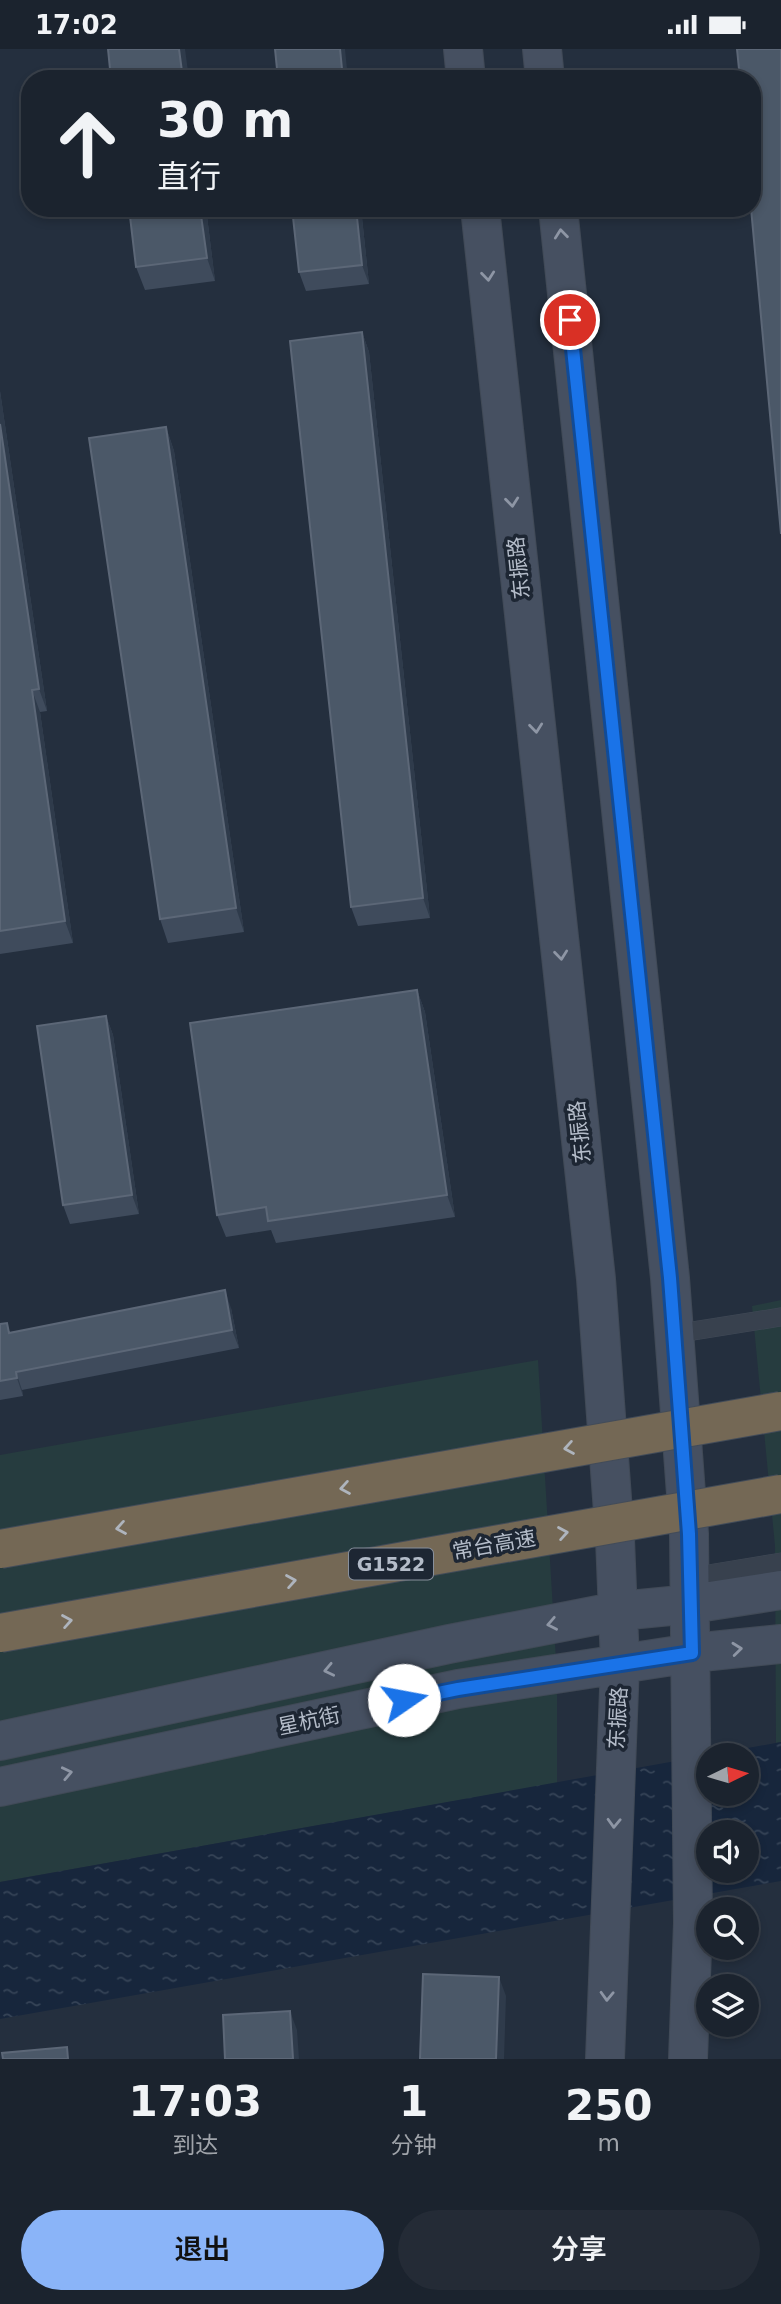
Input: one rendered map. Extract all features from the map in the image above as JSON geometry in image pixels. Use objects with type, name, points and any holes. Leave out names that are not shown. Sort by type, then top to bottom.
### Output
[{"type":"highway","points":[[0,1549],[781,1411]]},
{"type":"highway","name":"常台高速","points":[[0,1633],[781,1494]]},
{"type":"main road","points":[[463,49],[465,70]]},
{"type":"main road","points":[[542,49],[544,70]]},
{"type":"main road","name":"东振路","points":[[481,217],[596,1279],[619,1611],[620,1663],[605,2059]]},
{"type":"main road","points":[[559,217],[674,1333],[689,1534],[693,1923],[688,2059]]},
{"type":"main road","points":[[0,1741],[449,1644],[619,1611],[690,1591],[781,1590]]},
{"type":"main road","name":"星杭街","points":[[0,1787],[458,1689],[620,1663],[781,1644]]},
{"type":"lane","points":[[674,1333],[781,1317]]},
{"type":"lane","points":[[690,1591],[781,1562]]},
{"type":"green space","points":[[781,1300],[781,1742],[776,1743],[775,1546],[752,1306]]},
{"type":"green space","points":[[538,1360],[557,1677],[557,1783],[0,1882],[0,1455]]},
{"type":"water","points":[[781,1742],[781,1881],[0,2019],[0,1882],[696,1757],[696,1806],[760,1806],[760,1746]]},
{"type":"building","points":[[108,49],[179,49],[182,70],[110,70]]},
{"type":"building","points":[[275,49],[340,49],[342,70],[277,70]]},
{"type":"building","points":[[737,49],[781,49],[781,534],[752,217],[761,217],[761,70],[739,70]]},
{"type":"building","points":[[130,217],[201,217],[207,258],[136,267]]},
{"type":"building","points":[[293,217],[357,217],[362,265],[299,272]]},
{"type":"building","points":[[362,332],[423,898],[351,907],[290,341]]},
{"type":"building","points":[[0,424],[39,689],[32,690],[65,921],[0,931]]},
{"type":"building","points":[[166,427],[236,908],[160,919],[89,438]]},
{"type":"building","points":[[417,990],[447,1195],[268,1221],[266,1207],[217,1215],[190,1023]]},
{"type":"building","points":[[106,1016],[132,1195],[63,1205],[37,1026]]},
{"type":"building","points":[[225,1290],[232,1330],[16,1372],[17,1378],[0,1381],[0,1324],[7,1323],[9,1333]]},
{"type":"building","points":[[423,1974],[499,1977],[496,2059],[420,2059]]},
{"type":"building","points":[[290,2011],[293,2059],[225,2059],[223,2015]]},
{"type":"building","points":[[67,2047],[68,2059],[3,2059],[2,2053]]},
{"type":"route","points":[[404,1700],[458,1689],[692,1653],[689,1534],[670,1278],[570,320]]}]
